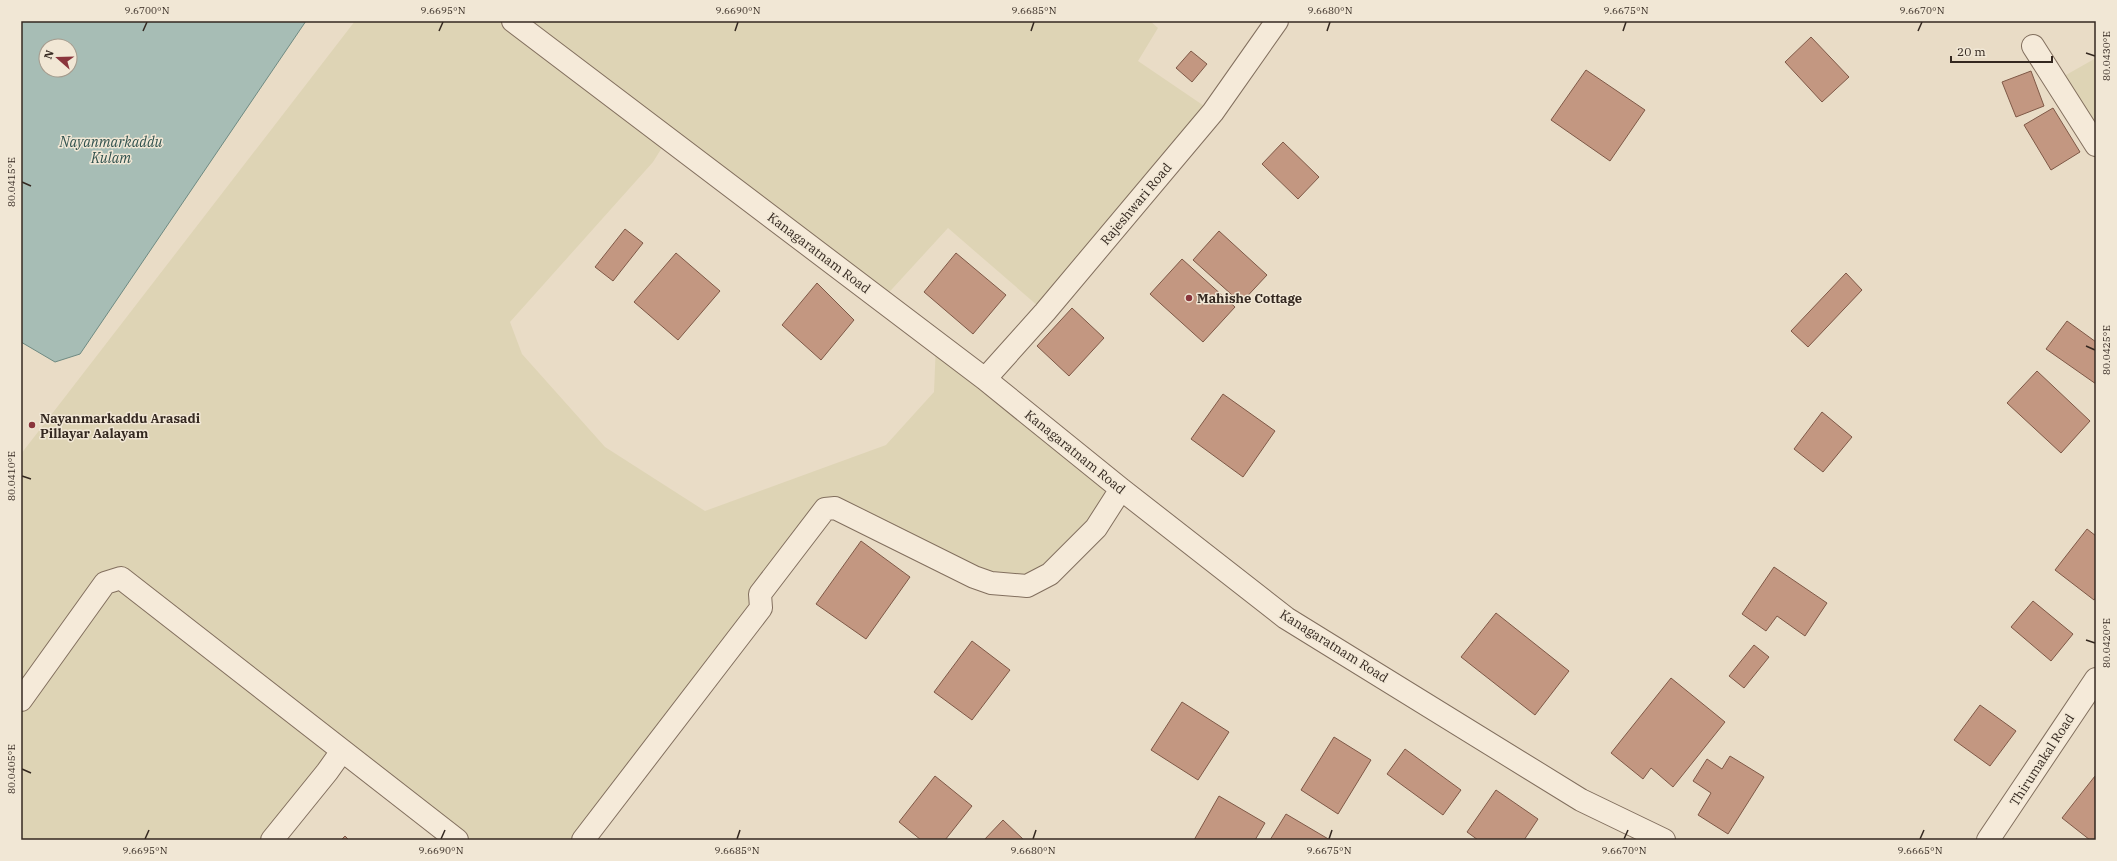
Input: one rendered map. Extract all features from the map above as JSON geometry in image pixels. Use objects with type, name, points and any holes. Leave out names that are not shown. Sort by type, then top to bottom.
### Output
[{"type":"street","name":"Kanagaratnam Road","points":[[514,21],[985,380],[1286,618],[1581,800],[1664,840]]},
{"type":"street","name":"Rajeshwari Road","points":[[985,380],[1045,312],[1213,112],[1277,21]]},
{"type":"street","points":[[2033,46],[2096,145]]},
{"type":"street","points":[[582,840],[761,608],[760,594],[825,509],[836,508],[974,577],[990,583],[1027,586],[1050,574],[1096,528],[1121,489]]},
{"type":"street","points":[[21,700],[105,583],[121,578],[457,840]]},
{"type":"street","name":"Thirumakal Road","points":[[1988,840],[2096,679]]},
{"type":"street","points":[[272,840],[328,772],[342,751]]},
{"type":"shaded area","points":[[355,21],[1150,21],[1158,28],[1138,61],[1213,112],[1045,312],[948,228],[882,300],[668,138],[653,162],[510,322],[522,354],[605,447],[705,511],[886,445],[934,392],[936,343],[1121,489],[1050,574],[991,583],[836,508],[583,840],[457,840],[342,751],[272,840],[21,840],[21,454]]},
{"type":"shaded area","points":[[2096,58],[2096,145],[2057,83],[2066,75]]},
{"type":"water","name":"Nayanmarkaddu Kulam","points":[[21,21],[306,21],[80,354],[55,362],[21,342]]},
{"type":"building","points":[[1811,37],[1849,77],[1822,102],[1785,62]]},
{"type":"building","points":[[1191,51],[1207,64],[1192,82],[1176,68]]},
{"type":"building","points":[[1586,70],[1645,110],[1610,161],[1551,120]]},
{"type":"building","points":[[2031,71],[2044,106],[2016,117],[2002,82]]},
{"type":"building","points":[[2053,108],[2080,152],[2051,170],[2024,125]]},
{"type":"building","points":[[1283,142],[1319,177],[1298,199],[1262,164]]},
{"type":"building","points":[[625,229],[643,243],[613,281],[595,267]]},
{"type":"building","points":[[1219,231],[1267,275],[1241,303],[1193,260]]},
{"type":"building","points":[[676,253],[720,291],[678,340],[634,302]]},
{"type":"building","points":[[956,253],[1006,295],[973,334],[924,292]]},
{"type":"building","points":[[1182,259],[1235,307],[1203,342],[1150,294]]},
{"type":"building","points":[[1846,273],[1862,290],[1808,347],[1791,331]]},
{"type":"building","points":[[817,283],[854,320],[821,360],[782,325]]},
{"type":"building","points":[[1072,308],[1104,338],[1069,376],[1037,346]]},
{"type":"building","points":[[2067,321],[2096,342],[2096,384],[2046,349]]},
{"type":"building","points":[[2037,371],[2090,421],[2061,453],[2007,403]]},
{"type":"building","points":[[1223,394],[1275,431],[1243,477],[1191,439]]},
{"type":"building","points":[[1822,412],[1852,437],[1823,472],[1794,449]]},
{"type":"building","points":[[2087,529],[2096,536],[2096,597],[2094,600],[2055,570]]},
{"type":"building","points":[[861,541],[910,577],[866,639],[816,604]]},
{"type":"building","points":[[1774,567],[1827,603],[1805,636],[1777,616],[1766,631],[1742,614]]},
{"type":"building","points":[[2033,601],[2073,634],[2051,661],[2011,627]]},
{"type":"building","points":[[1496,613],[1569,671],[1535,715],[1461,657]]},
{"type":"building","points":[[972,641],[1010,670],[972,720],[934,692]]},
{"type":"building","points":[[1754,645],[1769,657],[1744,688],[1729,676]]},
{"type":"building","points":[[1671,678],[1725,722],[1673,787],[1651,768],[1643,779],[1611,753]]},
{"type":"building","points":[[1182,702],[1229,732],[1198,780],[1151,750]]},
{"type":"building","points":[[1980,705],[2016,731],[1990,766],[1954,740]]},
{"type":"building","points":[[1334,737],[1371,760],[1338,814],[1301,790]]},
{"type":"building","points":[[1405,749],[1461,790],[1443,815],[1387,774]]},
{"type":"building","points":[[1730,756],[1764,777],[1728,834],[1698,815],[1711,793],[1693,781],[1707,759],[1722,769]]},
{"type":"building","points":[[935,776],[972,806],[945,840],[921,840],[899,822]]},
{"type":"building","points":[[2095,776],[2096,840],[2090,840],[2062,818]]},
{"type":"building","points":[[1496,790],[1538,819],[1524,840],[1478,840],[1467,832]]},
{"type":"building","points":[[1219,796],[1265,823],[1255,840],[1194,840]]},
{"type":"building","points":[[1286,814],[1330,840],[1270,840]]},
{"type":"building","points":[[1003,820],[1024,840],[984,840]]},
{"type":"building","points":[[345,836],[349,840],[341,840]]},
{"type":"place","name":"Mahishe Cottage","points":[[1189,298]]},
{"type":"place","name":"Nayanmarkaddu Arasadi Pillayar Aalayam","points":[[32,425]]}]
